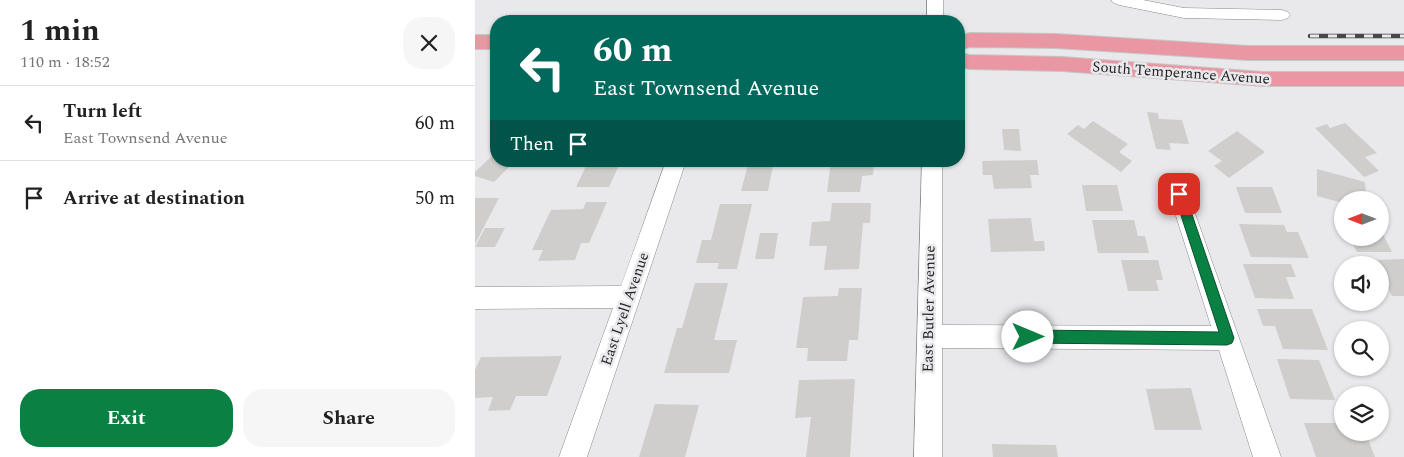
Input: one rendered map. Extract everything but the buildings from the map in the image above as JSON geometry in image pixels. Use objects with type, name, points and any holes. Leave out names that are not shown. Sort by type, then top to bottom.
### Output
[{"type":"main road","name":"South Temperance Avenue","points":[[965,41],[1056,41],[1248,53],[1404,53]]},
{"type":"main road","points":[[475,42],[490,42]]},
{"type":"main road","name":"South Temperance Avenue","points":[[965,61],[1061,64],[1263,79],[1404,79]]},
{"type":"street","points":[[935,0],[935,15]]},
{"type":"street","points":[[1119,0],[1184,13],[1282,15]]},
{"type":"street","name":"East Lyell Avenue","points":[[573,457],[674,167]]},
{"type":"street","name":"East Butler Avenue","points":[[928,457],[932,167]]},
{"type":"street","points":[[1179,194],[1267,457]]},
{"type":"street","points":[[475,298],[630,297]]},
{"type":"street","points":[[929,336],[1227,338]]},
{"type":"railway","points":[[1310,36],[1404,36]]},
{"type":"route","points":[[1028,337],[1227,338],[1179,194]]}]
